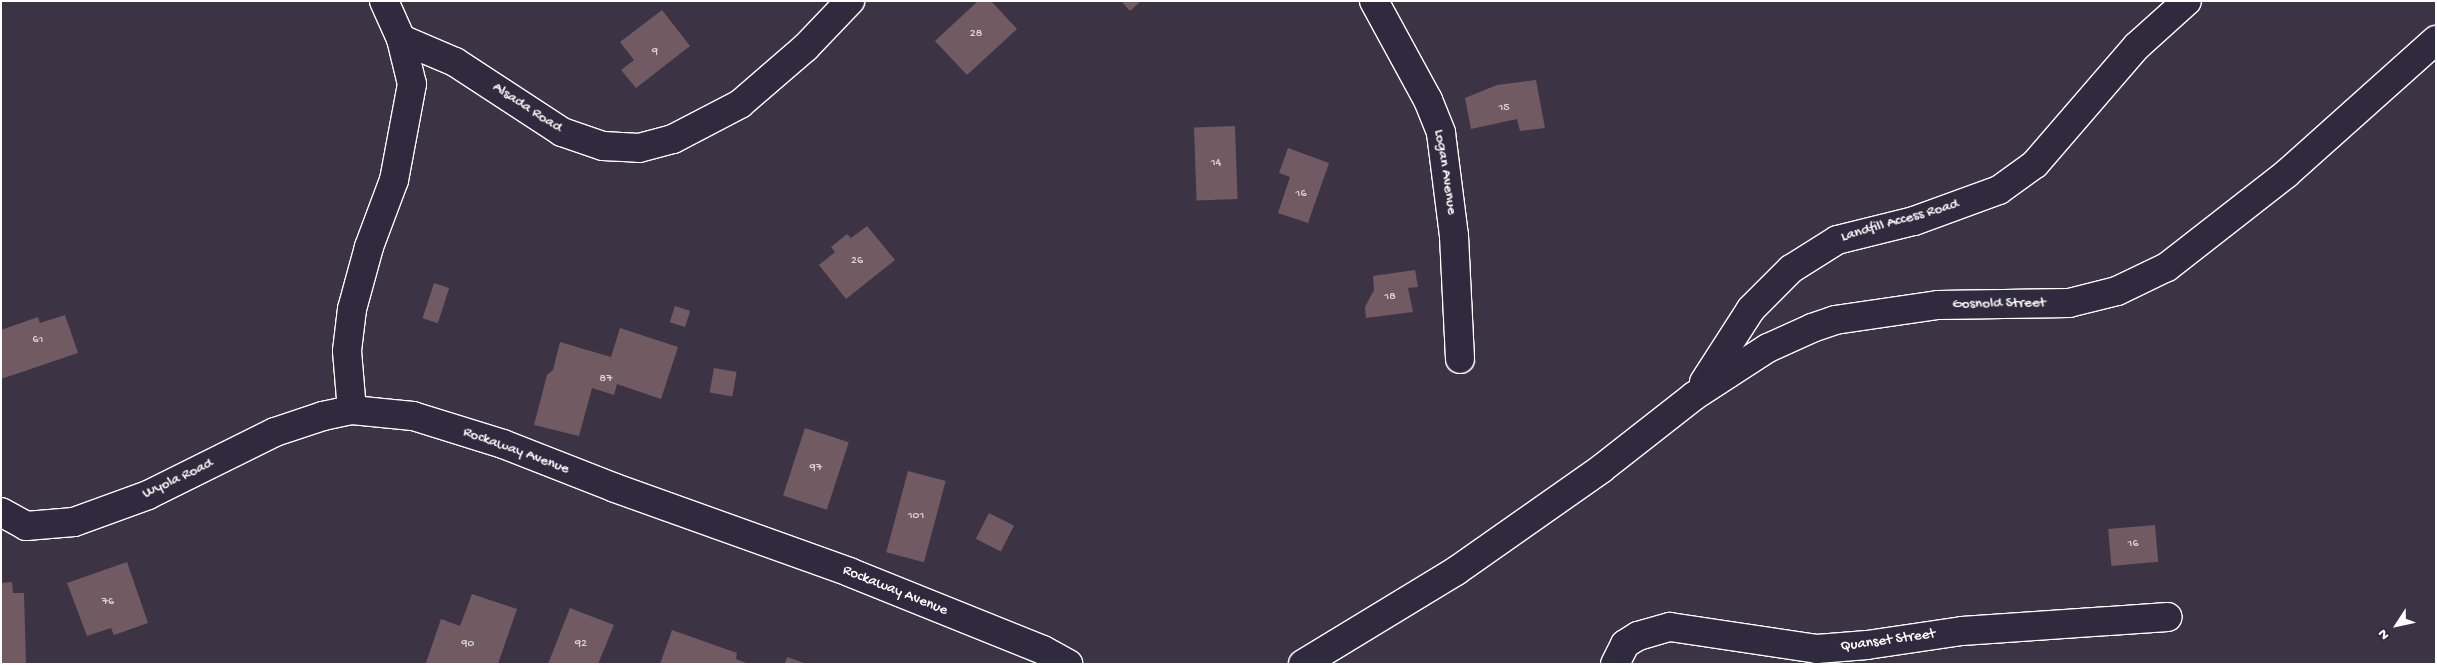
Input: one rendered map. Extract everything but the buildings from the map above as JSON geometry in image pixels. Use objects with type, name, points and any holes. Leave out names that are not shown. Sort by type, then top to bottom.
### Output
[{"type":"street","points":[[352,410],[346,351],[352,308],[369,247],[394,180],[412,84],[401,39],[384,1]]},
{"type":"street","name":"Alsada Road","points":[[401,39],[455,62],[562,132],[603,146],[639,148],[673,139],[740,104],[806,47],[850,1]]},
{"type":"street","name":"Logan Avenue","points":[[1374,1],[1428,100],[1440,132],[1454,236],[1460,359]]},
{"type":"street","name":"Landfill Access Road","points":[[1694,396],[1726,352],[1751,309],[1791,269],[1837,240],[1914,220],[1999,190],[2035,164],[2137,46],[2187,1]]},
{"type":"street","name":"Gosnold Street","points":[[1694,396],[1768,348],[1835,320],[1938,305],[2068,303],[2117,291],[2167,267],[2286,174],[2436,40]]},
{"type":"street","points":[[1303,664],[1456,571],[1510,534],[1694,396]]},
{"type":"street","name":"Wyola Road","points":[[1,512],[26,526],[74,522],[148,495],[275,432],[323,416],[352,410]]},
{"type":"street","name":"Rockaway Avenue","points":[[352,410],[413,416],[503,444],[615,488],[849,572],[1043,650],[1068,664]]},
{"type":"street","name":"Quanset Street","points":[[1616,659],[1625,644],[1638,636],[1670,628],[1817,649],[1867,645],[1962,631],[2168,617]]}]
